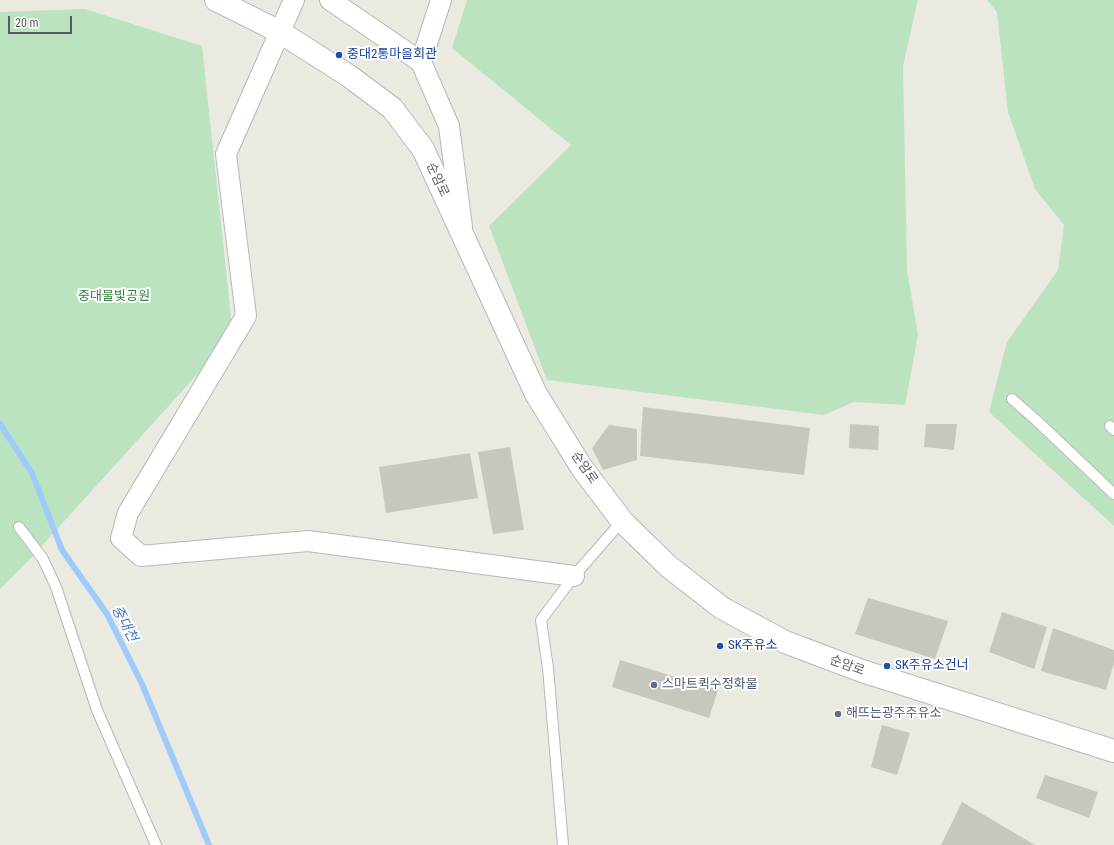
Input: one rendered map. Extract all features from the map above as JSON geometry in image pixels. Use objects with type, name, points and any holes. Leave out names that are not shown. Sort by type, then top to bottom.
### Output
[{"type":"street","name":"순암로","points":[[216,0],[280,32],[349,76],[392,108],[422,149],[536,394],[582,468],[622,521],[668,566],[722,608],[785,642],[862,671],[1114,751]]},
{"type":"street","points":[[294,0],[226,154],[246,316],[128,513],[121,538],[141,556],[308,542],[574,576]]},
{"type":"street","points":[[330,0],[421,62],[449,126],[464,238]]},
{"type":"street","points":[[421,62],[441,0]]},
{"type":"lane","points":[[1012,399],[1114,494]]},
{"type":"lane","points":[[563,845],[548,668],[541,620],[574,576],[622,521]]},
{"type":"lane","points":[[19,527],[43,559],[56,587],[97,710],[156,845]]},
{"type":"green space","points":[[467,0],[918,0],[903,66],[907,270],[918,335],[905,405],[854,402],[824,415],[547,380],[489,226],[571,145],[452,48]]},
{"type":"green space","points":[[987,0],[1114,0],[1114,526],[989,412],[1007,342],[1058,270],[1064,225],[1035,189],[1008,112],[997,12]]},
{"type":"green space","name":"중대물빛공원","points":[[85,9],[202,46],[233,335],[29,560],[0,589],[0,12]]},
{"type":"building","points":[[643,407],[810,428],[804,475],[640,456]]},
{"type":"building","points":[[850,424],[879,426],[878,450],[849,448]]},
{"type":"building","points":[[926,424],[957,424],[954,450],[924,447]]},
{"type":"building","points":[[609,425],[637,429],[637,460],[603,470],[592,448]]},
{"type":"building","points":[[510,447],[524,530],[493,534],[478,452]]},
{"type":"building","points":[[470,453],[478,498],[386,513],[379,467]]},
{"type":"building","points":[[868,598],[948,621],[935,659],[855,634]]},
{"type":"building","points":[[1002,612],[1047,627],[1034,669],[989,652]]},
{"type":"building","points":[[1053,628],[1114,650],[1114,663],[1106,690],[1041,671]]},
{"type":"building","points":[[620,660],[718,690],[709,718],[612,687]]},
{"type":"building","points":[[882,725],[910,733],[897,775],[871,767]]},
{"type":"building","points":[[1045,775],[1098,792],[1089,818],[1036,798]]},
{"type":"building","points":[[962,802],[1035,845],[941,845]]},
{"type":"waterway","name":"중대천","points":[[0,424],[32,473],[62,550],[107,614],[142,684],[209,845]]},
{"type":"place","name":"중대2통마을회관","points":[[339,55]]},
{"type":"place","name":"SK주유소","points":[[720,646]]},
{"type":"place","name":"SK주유소건너","points":[[887,666]]},
{"type":"place","name":"스마트퀵수정화물","points":[[654,685]]},
{"type":"place","name":"해뜨는광주주유소","points":[[838,714]]}]
